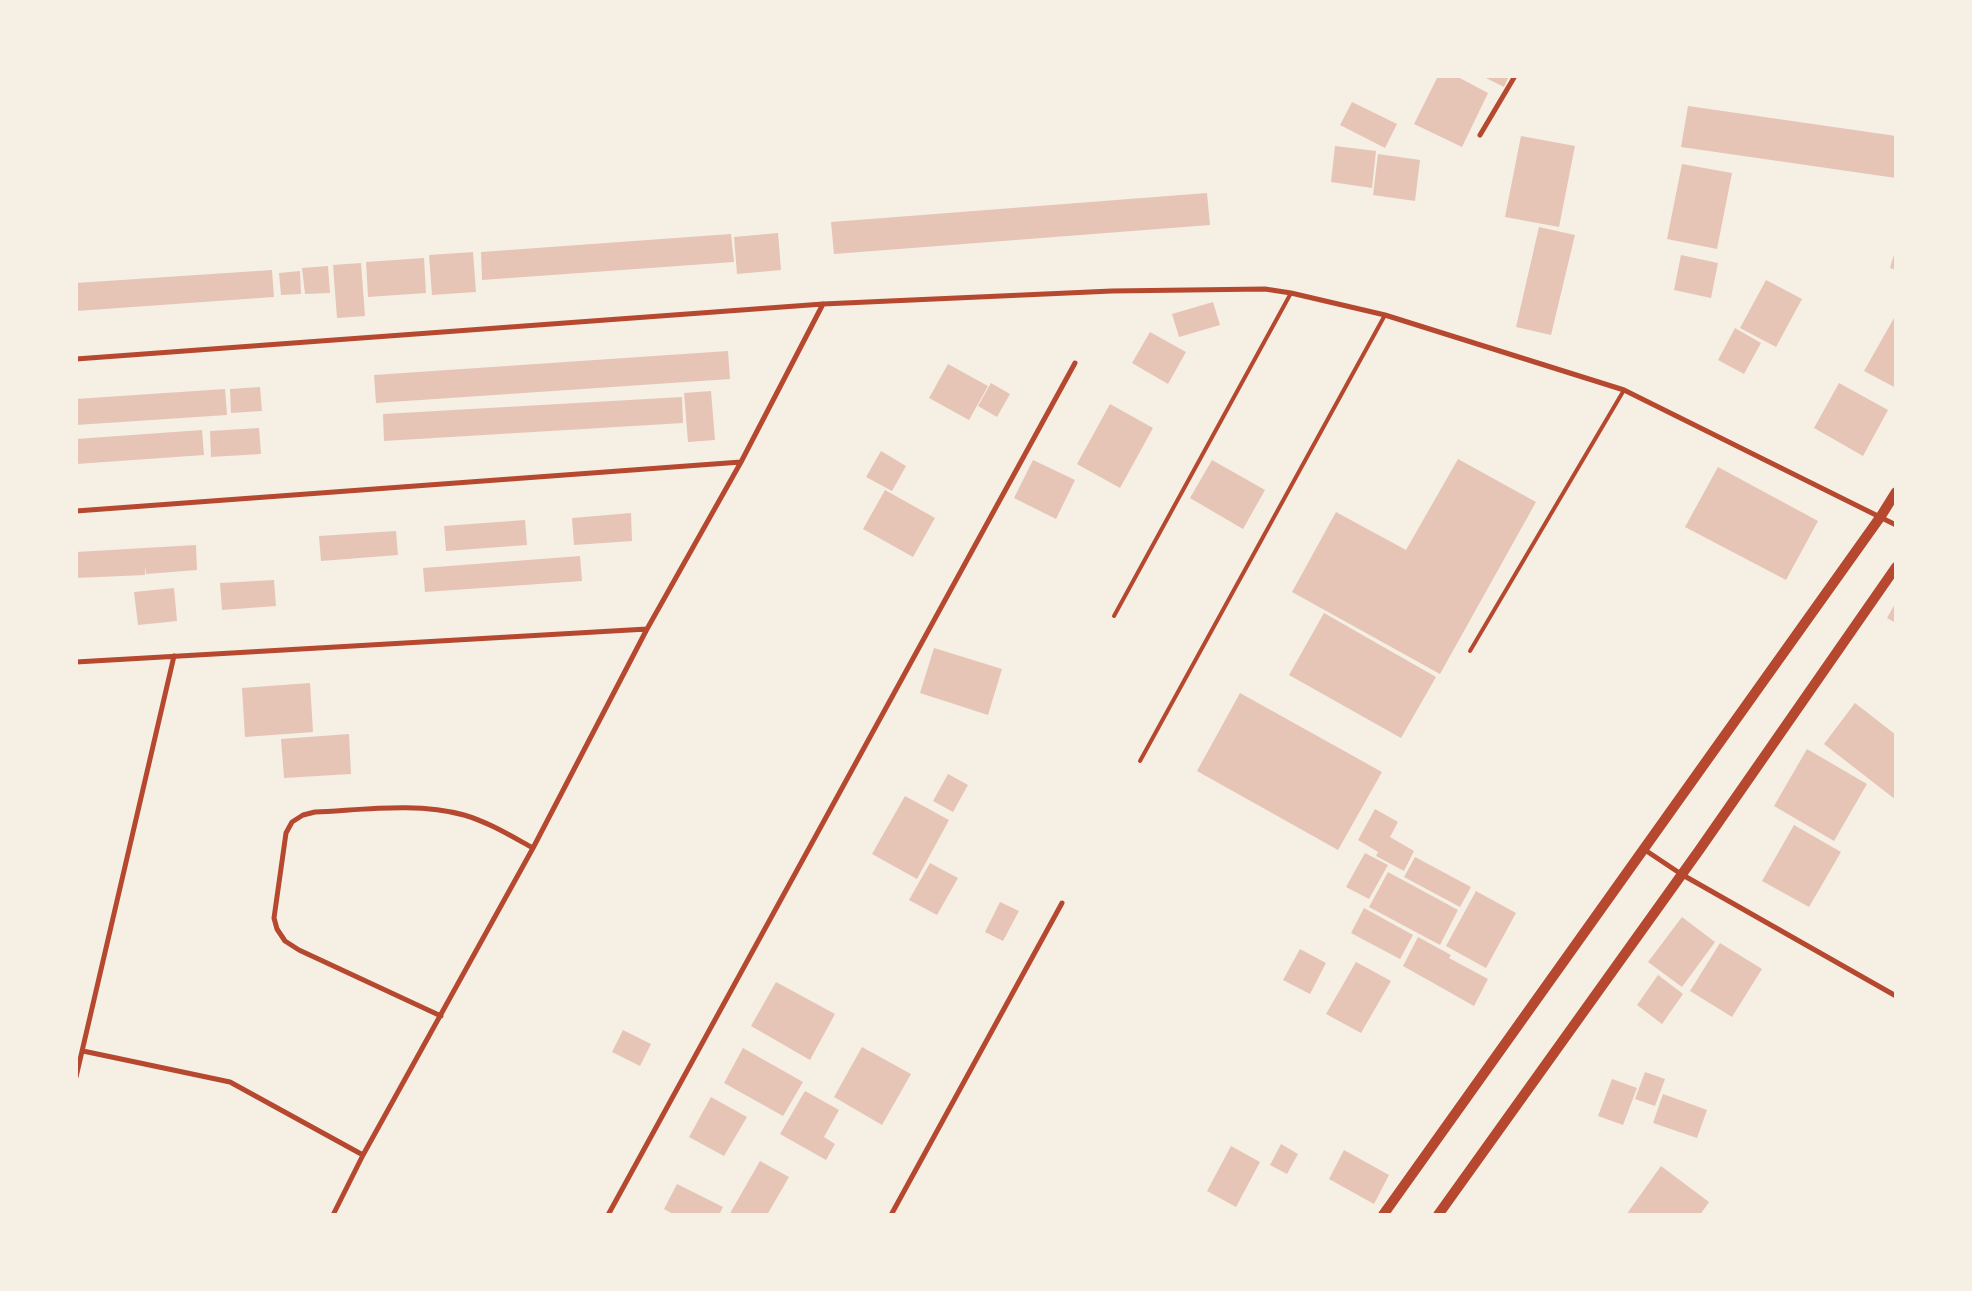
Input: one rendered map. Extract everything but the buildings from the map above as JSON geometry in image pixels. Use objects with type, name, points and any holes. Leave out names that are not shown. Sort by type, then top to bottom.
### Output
[{"type":"main road","points":[[1384,1215],[1645,850],[1896,492]]},
{"type":"main road","points":[[1438,1215],[1681,874],[1896,567]]},
{"type":"street","points":[[1480,135],[1515,76]]},
{"type":"street","points":[[76,359],[824,304],[1112,291],[1266,289],[1385,315],[1624,390],[1896,525]]},
{"type":"street","points":[[333,1215],[363,1156],[533,848],[647,629],[741,462],[824,304]]},
{"type":"street","points":[[608,1215],[1075,363]]},
{"type":"street","points":[[76,511],[741,462]]},
{"type":"street","points":[[76,662],[647,629]]},
{"type":"street","points":[[76,1077],[174,656]]},
{"type":"street","points":[[441,1016],[316,959],[284,941],[277,929],[274,918],[286,833],[292,822],[302,815],[315,812],[415,808],[464,815],[533,848]]},
{"type":"street","points":[[1645,850],[1681,874],[1896,996]]},
{"type":"street","points":[[891,1215],[1062,903]]},
{"type":"street","points":[[83,1051],[230,1082],[363,1156]]},
{"type":"lane","points":[[1114,616],[1291,293]]},
{"type":"lane","points":[[1140,761],[1385,315]]},
{"type":"lane","points":[[1470,651],[1624,390]]}]
